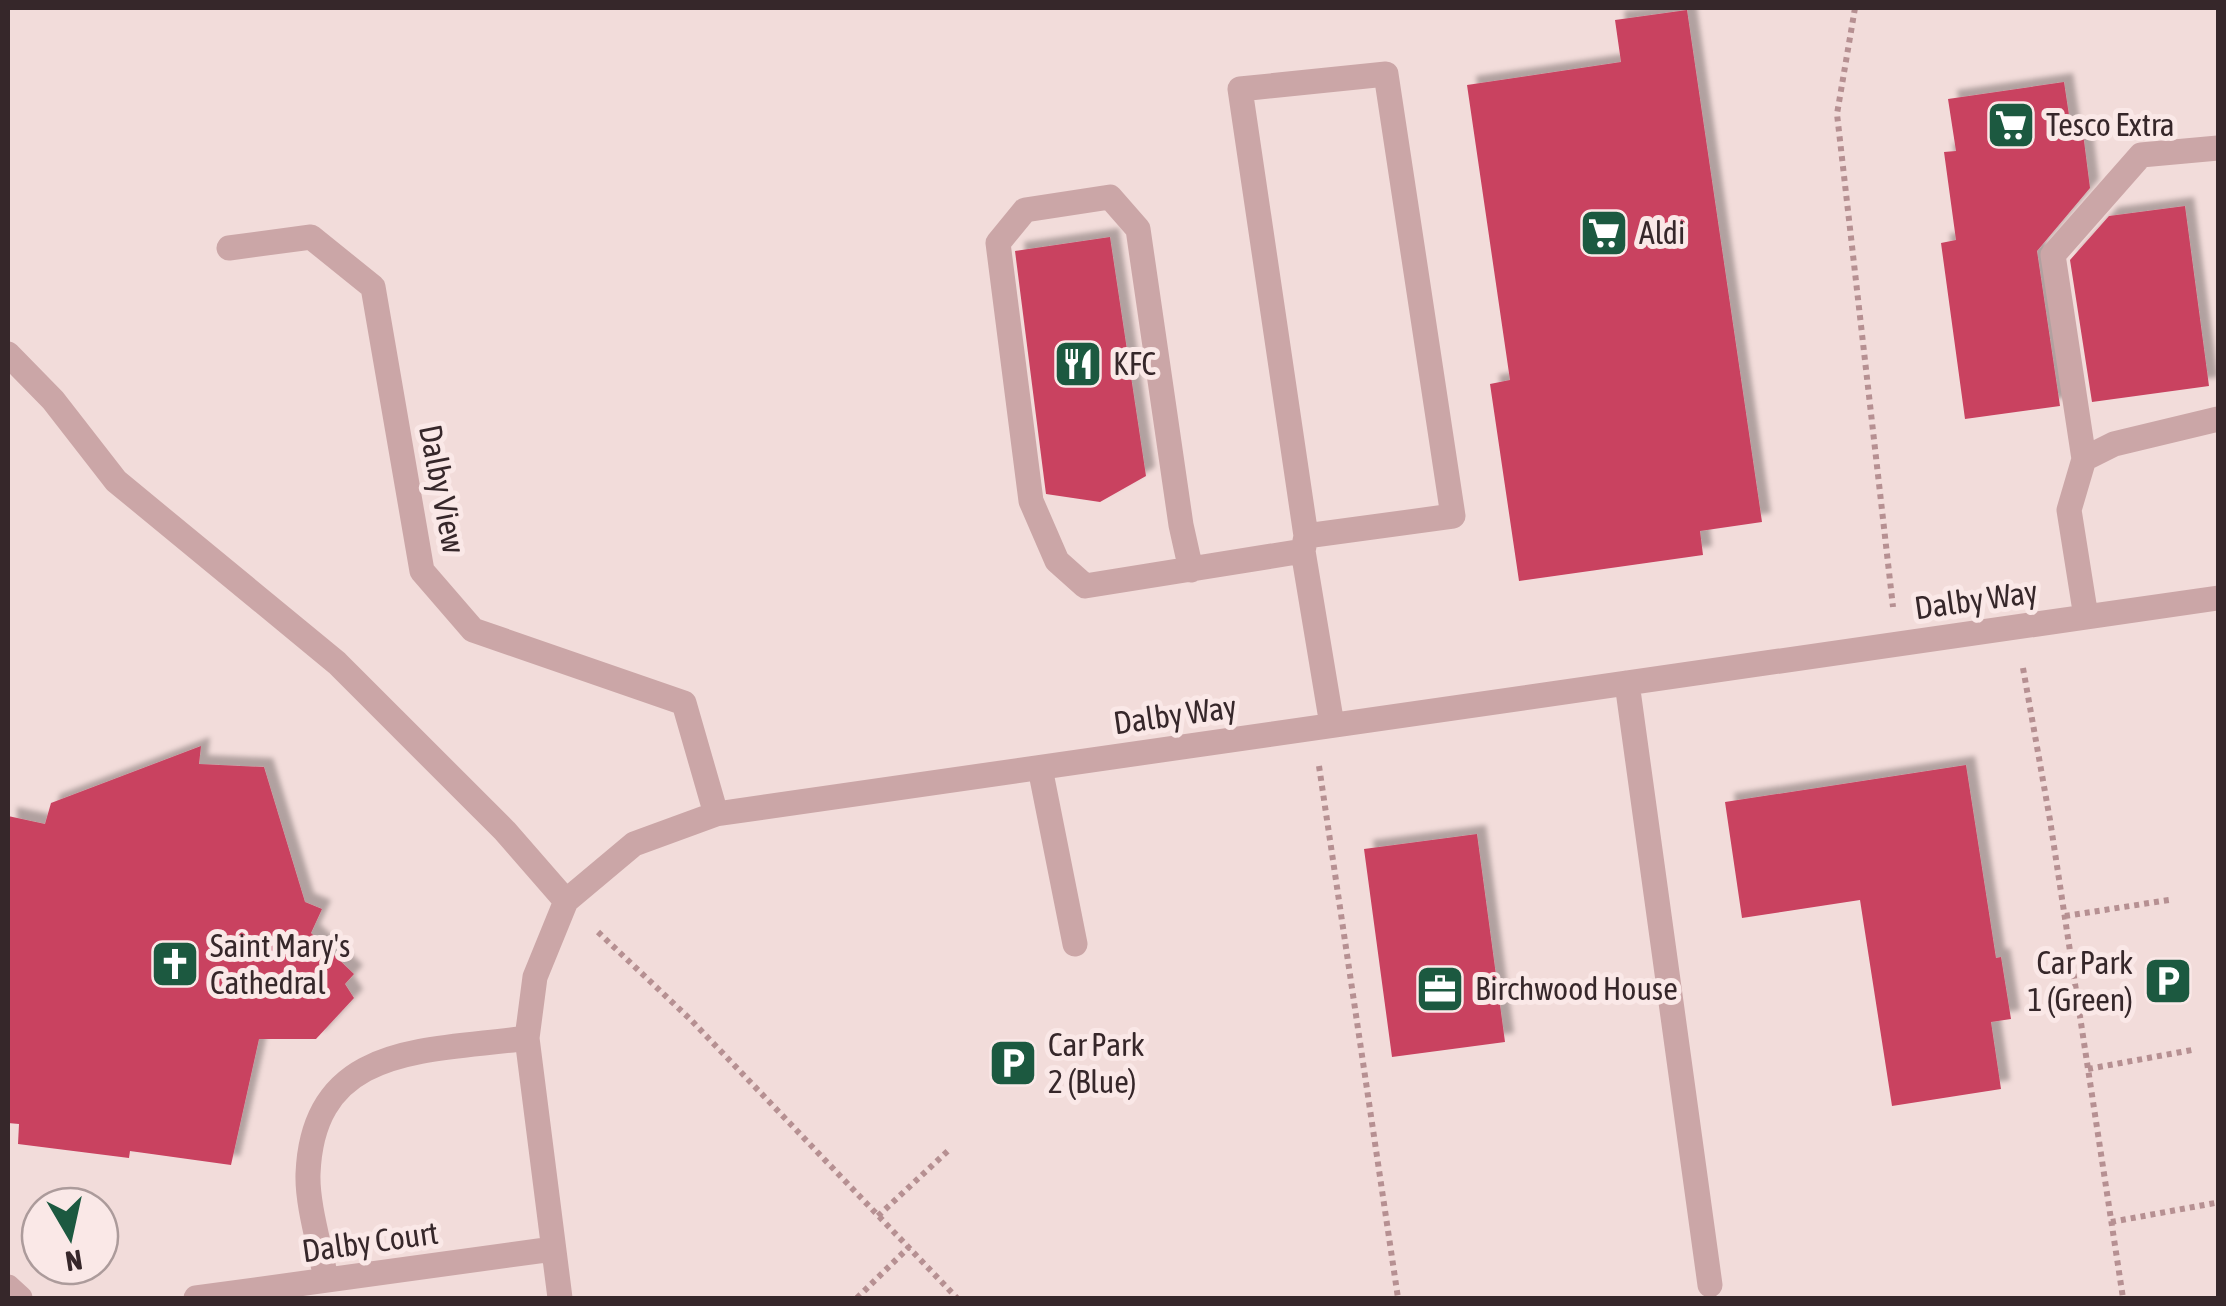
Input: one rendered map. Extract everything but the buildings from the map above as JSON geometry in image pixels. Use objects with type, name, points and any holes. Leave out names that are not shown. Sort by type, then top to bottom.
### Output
[{"type":"street","points":[[1191,570],[1138,228],[1110,197],[1024,210],[998,243],[1031,501],[1057,561],[1085,586],[1191,570],[1304,543],[1453,516],[1386,74],[1240,89],[1304,543],[1323,727]]},
{"type":"street","points":[[2086,617],[2069,510],[2084,459],[2052,256],[2142,154],[2218,148]]},
{"type":"street","name":"Dalby View","points":[[230,248],[311,236],[373,287],[422,571],[474,630],[684,703],[716,814]]},
{"type":"street","points":[[8,354],[53,400],[116,481],[337,664],[505,830],[566,901]]},
{"type":"street","points":[[2084,459],[2114,444],[2218,419]]},
{"type":"street","name":"Dalby Way","points":[[560,1298],[527,1038],[535,978],[566,901],[634,844],[716,814],[2218,598]]},
{"type":"street","points":[[1627,683],[1710,1286]]},
{"type":"street","points":[[1040,768],[1075,944]]},
{"type":"street","points":[[326,1280],[308,1176],[315,1128],[344,1080],[393,1055],[527,1038]]},
{"type":"street","name":"Dalby Court","points":[[198,1298],[553,1249]]},
{"type":"street","points":[[8,1287],[20,1298]]},
{"type":"path","points":[[1855,8],[1837,114],[1897,644]]},
{"type":"path","points":[[2016,628],[2123,1298]]},
{"type":"path","points":[[1323,727],[1398,1298]]},
{"type":"path","points":[[2064,916],[2168,900]]},
{"type":"path","points":[[620,954],[691,1020],[958,1298]]},
{"type":"path","points":[[2088,1069],[2192,1050]]},
{"type":"path","points":[[878,1216],[951,1148]]},
{"type":"path","points":[[2111,1222],[2216,1204]]},
{"type":"path","points":[[857,1298],[908,1247]]},
{"type":"place","name":"Tesco Extra","points":[[2011,125]]},
{"type":"place","name":"Aldi","points":[[1604,233]]},
{"type":"place","name":"KFC","points":[[1078,364]]},
{"type":"place","name":"Saint Mary's Cathedral","points":[[175,964]]},
{"type":"place","name":"Car Park 1 (Green)","points":[[2168,981]]},
{"type":"place","name":"Birchwood House","points":[[1440,989]]},
{"type":"place","name":"Car Park 2 (Blue)","points":[[1013,1063]]}]
